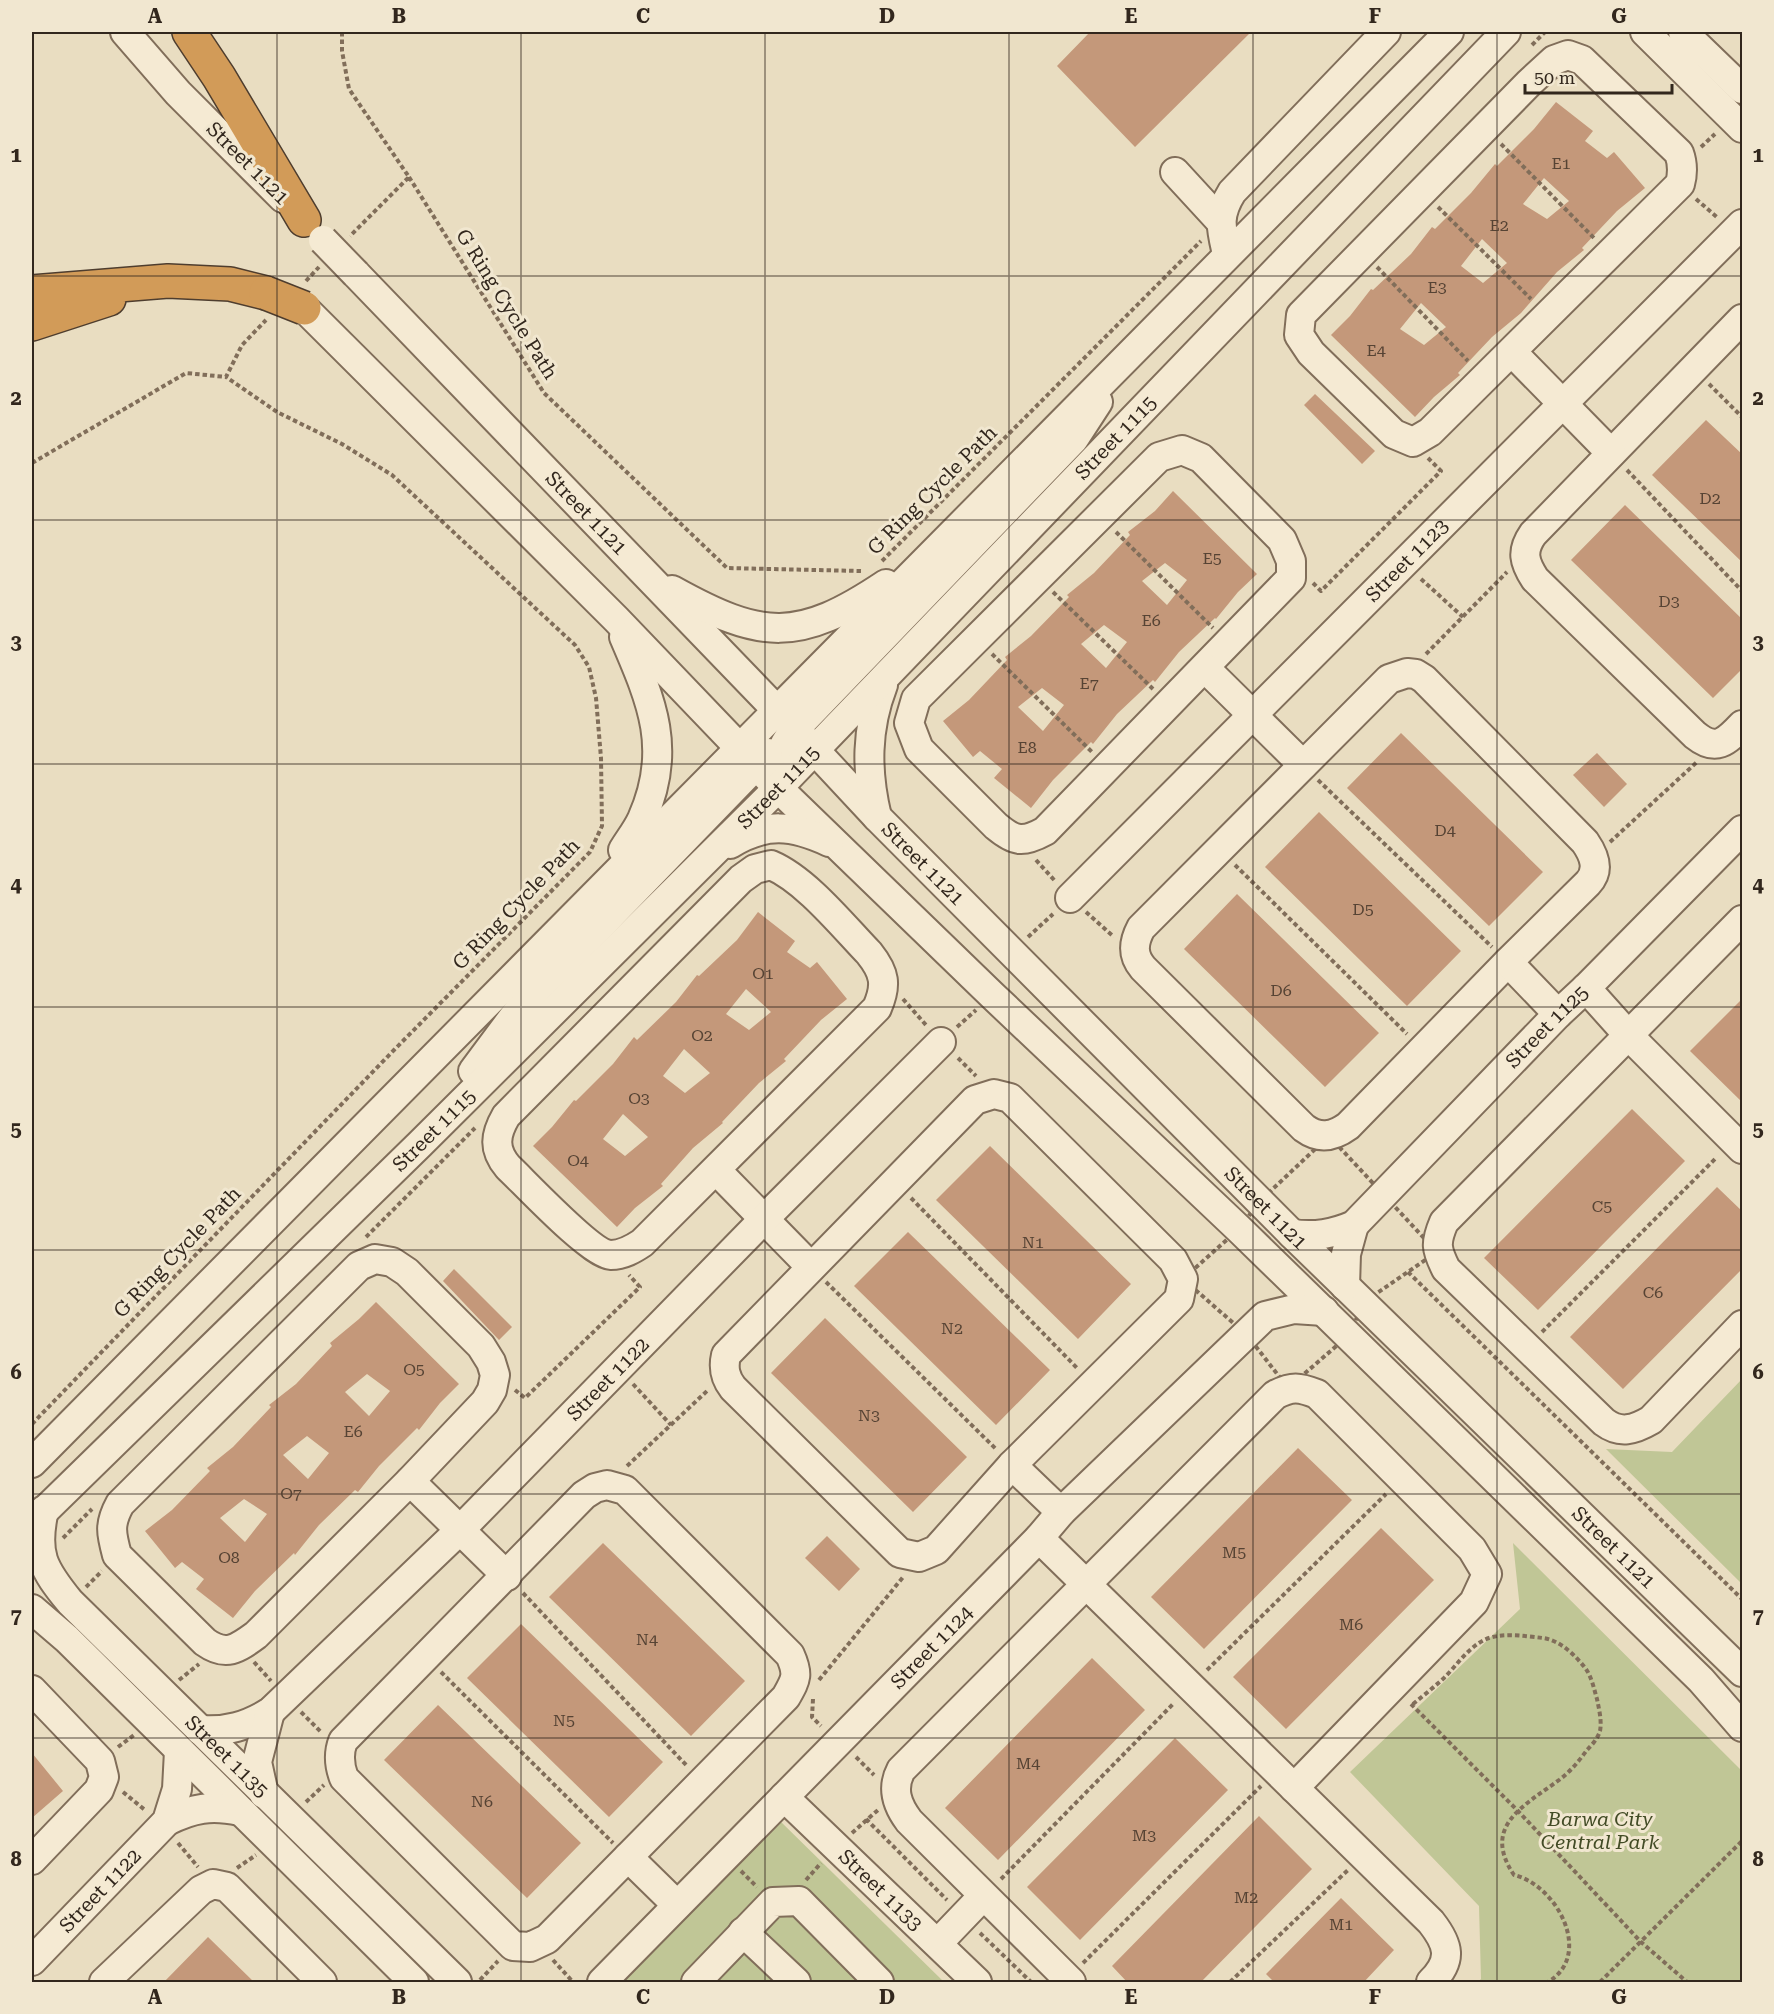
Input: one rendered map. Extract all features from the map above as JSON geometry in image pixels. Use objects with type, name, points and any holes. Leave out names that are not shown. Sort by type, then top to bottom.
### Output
[{"type":"highway","points":[[189,32],[314,230]]},
{"type":"highway","points":[[32,292],[168,281],[230,284],[266,293],[309,312]]},
{"type":"highway","points":[[32,324],[168,281]]},
{"type":"street","name":"Street 1121","points":[[125,32],[178,93],[314,230],[877,817],[1292,1234],[1743,1672]]},
{"type":"street","points":[[1227,254],[1221,222],[1223,207],[1232,192],[1386,32]]},
{"type":"street","points":[[778,788],[779,757],[784,744],[786,720],[931,553],[1449,32]]},
{"type":"street","name":"Street 1115","points":[[38,1516],[420,1144],[815,751],[1506,32]]},
{"type":"street","points":[[1645,32],[1743,128]]},
{"type":"street","points":[[1683,32],[1743,89]]},
{"type":"street","points":[[1568,55],[1581,60],[1680,153],[1683,176],[1680,184],[1549,316],[1430,432],[1413,442],[1394,434],[1311,353],[1299,335],[1301,315],[1484,128],[1554,60],[1568,55]]},
{"type":"street","points":[[1175,172],[1221,222]]},
{"type":"street","name":"Street 1123","points":[[1070,898],[1738,229]]},
{"type":"street","name":"Street 1121","points":[[309,312],[616,619],[778,788],[1324,1311],[1701,1680],[1743,1727]]},
{"type":"street","points":[[1743,319],[1533,534],[1524,548],[1528,566],[1535,579],[1695,735],[1703,741],[1717,744],[1729,739],[1743,725]]},
{"type":"street","points":[[32,1463],[602,885],[748,757],[767,754],[777,728],[1074,439],[1135,348]]},
{"type":"street","points":[[1512,352],[1611,453]]},
{"type":"street","points":[[1182,450],[1201,458],[1282,540],[1291,561],[1291,578],[1045,831],[1033,838],[1018,840],[1006,835],[996,826],[919,749],[909,723],[916,699],[1100,516],[1159,457],[1182,450]]},
{"type":"street","points":[[646,576],[712,612],[759,627],[780,629],[807,624],[839,613],[931,553]]},
{"type":"street","points":[[602,885],[641,820],[657,771],[658,734],[651,704],[616,619]]},
{"type":"street","points":[[1205,668],[1303,765]]},
{"type":"street","points":[[1407,673],[1416,674],[1424,679],[1585,842],[1593,857],[1595,871],[1593,878],[1347,1126],[1338,1133],[1321,1136],[1304,1128],[1143,968],[1136,958],[1135,941],[1141,928],[1389,679],[1407,673]]},
{"type":"street","points":[[877,817],[870,785],[868,743],[872,719],[886,677]]},
{"type":"street","points":[[420,1144],[517,1012],[748,757]]},
{"type":"street","points":[[704,862],[743,837],[778,827],[813,835],[838,846]]},
{"type":"street","name":"Street 1125","points":[[1292,1234],[1324,1235],[1354,1225],[1558,1014],[1743,830]]},
{"type":"street","points":[[771,865],[785,871],[800,883],[869,953],[883,976],[884,992],[878,1008],[716,1170],[642,1243],[628,1251],[610,1255],[592,1246],[508,1167],[501,1158],[496,1143],[499,1129],[506,1116],[741,879],[754,869],[771,865]]},
{"type":"street","points":[[1743,920],[1444,1222],[1438,1236],[1437,1252],[1446,1269],[1604,1422],[1614,1429],[1638,1428],[1651,1420],[1743,1325]]},
{"type":"street","points":[[1508,962],[1558,1014]]},
{"type":"street","points":[[1586,988],[1629,1036],[1738,1144]]},
{"type":"street","name":"Street 1122","points":[[200,1730],[237,1729],[270,1712],[460,1530],[764,1219],[941,1042]]},
{"type":"street","points":[[994,1094],[1010,1098],[1173,1260],[1183,1279],[1179,1299],[1012,1465],[936,1550],[919,1557],[900,1553],[733,1388],[725,1374],[726,1355],[895,1182],[975,1100],[994,1094]]},
{"type":"street","points":[[716,1170],[811,1267]]},
{"type":"street","name":"Street 1125","points":[[1345,1286],[1346,1254],[1354,1225]]},
{"type":"street","points":[[1268,1257],[1271,1287],[1265,1316],[1294,1309],[1324,1311]]},
{"type":"street","points":[[375,1259],[392,1262],[407,1272],[482,1346],[495,1375],[492,1390],[485,1402],[410,1481],[256,1635],[241,1646],[227,1651],[215,1649],[205,1642],[117,1555],[112,1537],[112,1520],[120,1504],[359,1266],[375,1259]]},
{"type":"street","name":"Street 1124","points":[[602,1983],[1040,1538],[1061,1512],[1265,1316]]},
{"type":"street","points":[[1069,1981],[909,1821],[900,1809],[896,1794],[896,1780],[901,1770],[1275,1395],[1288,1388],[1303,1388],[1317,1394],[1472,1549],[1487,1574],[1474,1602],[1389,1688],[1285,1779]]},
{"type":"street","points":[[1012,1465],[1061,1512]]},
{"type":"street","points":[[410,1481],[507,1576]]},
{"type":"street","points":[[607,1485],[625,1490],[790,1655],[805,1682],[786,1697],[547,1939],[530,1947],[513,1946],[344,1778],[339,1761],[339,1749],[343,1741],[584,1495],[595,1488],[607,1485]]},
{"type":"street","name":"Street 1135","points":[[38,1516],[42,1559],[52,1580],[70,1602],[457,1983]]},
{"type":"street","points":[[1040,1538],[1431,1922],[1441,1934],[1447,1948],[1446,1961],[1440,1973],[1431,1983]]},
{"type":"street","name":"Street 1135","points":[[32,1609],[67,1639],[414,1983]]},
{"type":"street","points":[[32,1690],[100,1761],[104,1777],[99,1790],[32,1860]]},
{"type":"street","points":[[264,1794],[257,1762],[270,1712]]},
{"type":"street","name":"Street 1122","points":[[166,1821],[177,1789],[179,1751]]},
{"type":"street","name":"Street 1133","points":[[784,1797],[977,1983]]},
{"type":"street","name":"Street 1122","points":[[32,1961],[166,1821],[200,1808],[220,1807],[240,1811]]},
{"type":"street","points":[[627,1857],[677,1905]]},
{"type":"street","points":[[104,1983],[201,1890],[213,1884],[227,1887],[322,1983]]},
{"type":"street","points":[[938,1943],[983,1896]]},
{"type":"street","points":[[698,1982],[743,1932],[780,1901],[799,1901],[879,1983]]},
{"type":"street","points":[[743,1932],[796,1983]]},
{"type":"path","name":"G Ring Cycle Path","points":[[342,32],[342,51],[349,88],[410,177],[544,393],[726,568],[872,571]]},
{"type":"path","points":[[1484,128],[1611,254]]},
{"type":"path","points":[[359,228],[410,177]]},
{"type":"path","points":[[1680,184],[1738,229]]},
{"type":"path","points":[[1422,192],[1549,316]]},
{"type":"path","name":"G Ring Cycle Path","points":[[880,563],[1221,222]]},
{"type":"path","points":[[1363,252],[1486,378]]},
{"type":"path","points":[[226,377],[242,345]]},
{"type":"path","points":[[1694,368],[1743,417]]},
{"type":"path","name":"G Ring Cycle Path","points":[[32,463],[186,373],[226,377],[277,412],[342,444],[392,475],[575,645],[589,667],[596,698],[601,758],[602,826],[590,852],[32,1424]]},
{"type":"path","points":[[1291,561],[1321,591],[1441,471],[1413,442]]},
{"type":"path","points":[[1611,453],[1743,591]]},
{"type":"path","points":[[1100,516],[1228,643]]},
{"type":"path","points":[[1407,673],[1525,555]]},
{"type":"path","points":[[1404,563],[1463,616]]},
{"type":"path","points":[[1038,578],[1169,704]]},
{"type":"path","points":[[977,639],[1108,767]]},
{"type":"path","points":[[1593,857],[1717,744]]},
{"type":"path","points":[[1303,765],[1508,962]]},
{"type":"path","points":[[1219,849],[1423,1050]]},
{"type":"path","points":[[1012,952],[1070,898]]},
{"type":"path","points":[[941,1042],[992,995]]},
{"type":"path","points":[[360,1244],[478,1126]]},
{"type":"path","points":[[1527,1348],[1738,1144]]},
{"type":"path","points":[[895,1182],[1093,1384]]},
{"type":"path","points":[[495,1375],[525,1398],[640,1287],[610,1255]]},
{"type":"path","points":[[811,1267],[1012,1465]]},
{"type":"path","points":[[1408,1272],[1743,1599]]},
{"type":"path","points":[[618,1368],[671,1425]]},
{"type":"path","points":[[607,1485],[725,1374]]},
{"type":"path","points":[[42,1559],[97,1504]]},
{"type":"path","points":[[70,1602],[117,1555]]},
{"type":"path","points":[[726,1856],[780,1901],[896,1794],[812,1717],[805,1682],[919,1557]]},
{"type":"path","points":[[507,1576],[702,1782]]},
{"type":"path","points":[[1413,1704],[1443,1679],[1484,1639],[1512,1635],[1548,1639],[1575,1655],[1588,1672],[1593,1684],[1600,1718],[1599,1732],[1572,1768],[1518,1811],[1503,1832],[1502,1852],[1514,1875],[1526,1878],[1542,1888],[1564,1920],[1569,1947],[1564,1964],[1556,1977],[1548,1983]]},
{"type":"path","points":[[426,1657],[627,1857]]},
{"type":"path","points":[[1389,1688],[1413,1704],[1518,1811],[1641,1942],[1687,1983]]},
{"type":"path","points":[[1069,1981],[1285,1779]]},
{"type":"path","points":[[1600,1983],[1743,1841]]},
{"type":"path","points":[[1230,1983],[1364,1855]]},
{"type":"green space","points":[[1742,1379],[1742,1584],[1606,1449],[1672,1452]]},
{"type":"green space","name":"Barwa City Central Park","points":[[1513,1543],[1742,1771],[1742,1982],[1478,1982],[1481,1979],[1479,1906],[1350,1772],[1520,1609]]},
{"type":"green space","points":[[778,1819],[944,1982],[615,1982]]},
{"type":"building","points":[[1090,32],[1251,32],[1135,147],[1057,66]]},
{"type":"building","points":[[1556,102],[1593,131],[1585,141],[1607,158],[1614,152],[1645,188],[1617,211],[1582,248],[1584,250],[1557,272],[1521,313],[1492,337],[1458,373],[1460,375],[1415,417],[1331,335],[1350,316],[1371,289],[1373,290],[1411,254],[1432,227],[1435,229],[1471,193],[1495,164],[1497,166],[1534,129]],"holes":[[[1544,178],[1569,201],[1547,219],[1523,204]],[[1482,239],[1507,263],[1483,283],[1461,266]],[[1421,303],[1446,327],[1424,345],[1400,329]]]},
{"type":"building","points":[[1315,394],[1375,451],[1362,464],[1304,405]]},
{"type":"building","points":[[1706,420],[1743,455],[1743,563],[1652,475]]},
{"type":"building","points":[[1173,491],[1257,574],[1238,592],[1216,619],[1179,652],[1155,682],[1153,680],[1117,714],[1093,744],[1091,742],[1053,780],[1031,808],[994,778],[1002,769],[980,751],[973,757],[943,721],[969,700],[1007,660],[1005,657],[1031,636],[1069,597],[1067,595],[1094,573],[1130,535],[1128,532],[1155,511]],"holes":[[[1165,563],[1187,580],[1167,605],[1142,581]],[[1104,625],[1127,642],[1106,668],[1081,644]],[[1042,688],[1064,705],[1043,731],[1018,707]]]},
{"type":"building","points":[[1625,505],[1743,620],[1743,668],[1713,698],[1571,560]]},
{"type":"building","points":[[1401,733],[1543,872],[1489,926],[1347,788]]},
{"type":"building","points":[[1597,753],[1627,784],[1604,807],[1573,775]]},
{"type":"building","points":[[1319,812],[1461,951],[1407,1006],[1265,867]]},
{"type":"building","points":[[1237,894],[1379,1033],[1325,1087],[1184,949]]},
{"type":"building","points":[[758,912],[795,941],[787,952],[810,968],[817,962],[847,999],[821,1020],[784,1059],[786,1061],[759,1083],[723,1123],[693,1148],[661,1184],[663,1186],[635,1208],[617,1227],[533,1146],[574,1100],[576,1101],[613,1064],[634,1037],[637,1040],[676,1002],[697,975],[699,976],[737,940]],"holes":[[[746,989],[771,1012],[749,1030],[726,1014]],[[684,1049],[710,1073],[685,1093],[663,1076]],[[623,1114],[648,1137],[625,1156],[603,1139]]]},
{"type":"building","points":[[1743,998],[1743,1103],[1690,1051]]},
{"type":"building","points":[[1632,1109],[1685,1161],[1538,1310],[1484,1258]]},
{"type":"building","points":[[990,1146],[1131,1284],[1078,1339],[936,1200]]},
{"type":"building","points":[[1717,1187],[1743,1212],[1743,1268],[1623,1389],[1570,1337]]},
{"type":"building","points":[[908,1232],[1050,1370],[996,1425],[854,1286]]},
{"type":"building","points":[[454,1269],[512,1327],[499,1340],[443,1281]]},
{"type":"building","points":[[376,1302],[459,1384],[440,1403],[419,1430],[417,1428],[379,1466],[358,1492],[355,1490],[319,1525],[295,1555],[294,1553],[255,1591],[233,1618],[196,1589],[204,1579],[182,1562],[175,1568],[145,1531],[172,1510],[210,1471],[207,1468],[233,1447],[271,1407],[269,1405],[296,1384],[332,1346],[330,1343]],"holes":[[[367,1374],[390,1391],[369,1416],[345,1392]],[[307,1436],[329,1453],[308,1479],[283,1455]],[[244,1499],[267,1514],[245,1542],[220,1518]]]},
{"type":"building","points":[[825,1318],[967,1457],[913,1512],[771,1373]]},
{"type":"building","points":[[1298,1448],[1352,1500],[1204,1649],[1151,1597]]},
{"type":"building","points":[[1381,1528],[1434,1580],[1286,1729],[1233,1677]]},
{"type":"building","points":[[827,1536],[860,1569],[839,1591],[805,1558]]},
{"type":"building","points":[[603,1543],[745,1681],[691,1736],[549,1597]]},
{"type":"building","points":[[521,1624],[663,1762],[609,1817],[467,1678]]},
{"type":"building","points":[[1092,1658],[1145,1710],[998,1860],[945,1808]]},
{"type":"building","points":[[438,1705],[581,1843],[527,1898],[384,1760]]},
{"type":"building","points":[[1175,1738],[1228,1790],[1080,1940],[1027,1887]]},
{"type":"building","points":[[32,1753],[63,1791],[32,1818]]},
{"type":"building","points":[[1259,1816],[1312,1869],[1200,1983],[1128,1983],[1112,1966]]},
{"type":"building","points":[[1341,1898],[1394,1950],[1363,1983],[1275,1983],[1266,1974]]},
{"type":"building","points":[[208,1937],[255,1983],[163,1983]]}]
